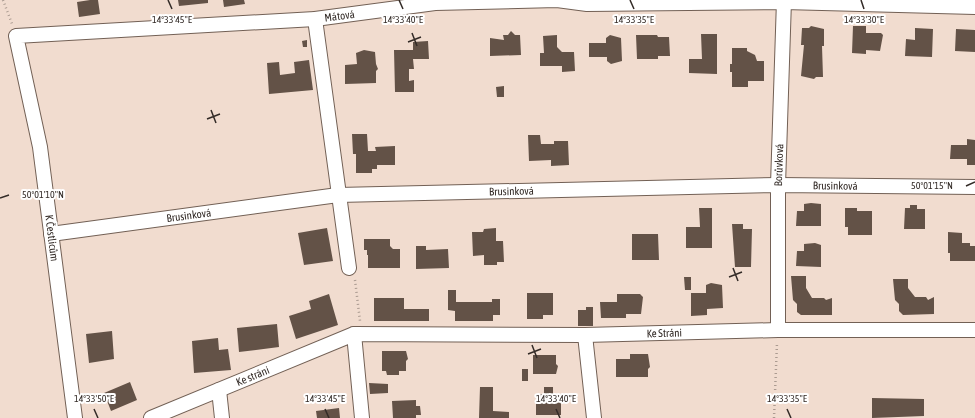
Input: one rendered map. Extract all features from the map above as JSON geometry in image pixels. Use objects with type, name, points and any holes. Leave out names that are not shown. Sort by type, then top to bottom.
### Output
[{"type":"street","name":"Mátová","points":[[16,36],[315,19],[400,4],[557,0],[587,2],[784,1],[957,3],[975,6]]},
{"type":"street","name":"Borůvková","points":[[778,330],[778,185],[784,1]]},
{"type":"street","points":[[315,19],[349,268]]},
{"type":"street","name":"K Čestlicům","points":[[16,36],[40,147],[75,418]]},
{"type":"street","name":"Brusinková","points":[[51,234],[338,195],[778,185],[975,187]]},
{"type":"street","name":"Ke Stráni","points":[[354,334],[585,335],[778,330],[975,330]]},
{"type":"street","points":[[354,334],[362,418]]},
{"type":"street","name":"Ke stráni","points":[[151,418],[354,334]]},
{"type":"street","points":[[585,335],[594,418]]},
{"type":"street","points":[[219,390],[222,418]]},
{"type":"path","points":[[3,0],[16,36]]},
{"type":"path","points":[[774,418],[778,330]]},
{"type":"building","points":[[98,0],[100,14],[79,17],[77,2]]},
{"type":"building","points":[[178,0],[208,0],[208,3],[179,6]]},
{"type":"building","points":[[223,0],[244,0],[245,4],[224,7]]},
{"type":"building","points":[[811,26],[824,29],[824,46],[822,46],[823,77],[816,77],[814,79],[801,76],[804,45],[801,45],[802,28],[809,28]]},
{"type":"building","points":[[853,26],[866,26],[866,33],[881,33],[883,35],[880,51],[866,50],[866,54],[852,53]]},
{"type":"building","points":[[915,28],[933,29],[932,57],[905,56],[906,39],[915,40]]},
{"type":"building","points":[[956,29],[975,30],[975,52],[955,51]]},
{"type":"building","points":[[511,31],[515,35],[520,35],[521,55],[490,56],[490,38],[504,40],[503,35],[508,35]]},
{"type":"building","points":[[701,34],[717,34],[717,74],[689,73],[689,59],[702,59]]},
{"type":"building","points":[[557,35],[557,47],[562,52],[574,52],[575,71],[562,72],[562,66],[540,66],[540,53],[544,53],[543,36]]},
{"type":"building","points":[[610,35],[621,38],[622,61],[611,64],[607,61],[607,57],[589,57],[589,43],[606,43],[606,38]]},
{"type":"building","points":[[636,35],[657,35],[658,37],[669,37],[670,56],[658,56],[658,59],[637,59]]},
{"type":"building","points":[[307,40],[307,47],[303,47],[302,41]]},
{"type":"building","points":[[428,41],[429,59],[413,59],[414,69],[409,69],[409,81],[414,80],[414,92],[395,92],[394,50],[413,50],[413,42]]},
{"type":"building","points":[[732,48],[747,48],[747,51],[755,55],[757,61],[764,61],[764,81],[748,81],[748,87],[732,87],[732,72],[730,72],[730,64],[732,64]]},
{"type":"building","points":[[364,50],[375,52],[378,69],[376,71],[376,83],[345,84],[345,65],[357,64],[356,53]]},
{"type":"building","points":[[309,60],[313,90],[269,94],[267,63],[279,62],[280,75],[295,73],[294,62]]},
{"type":"building","points":[[504,86],[504,97],[497,97],[496,87]]},
{"type":"building","points":[[352,134],[367,134],[368,151],[376,151],[375,147],[395,146],[395,165],[377,165],[377,169],[372,169],[372,173],[356,173],[356,154],[353,154]]},
{"type":"building","points":[[528,135],[540,135],[541,144],[554,144],[554,141],[568,141],[569,165],[551,166],[551,160],[529,161]]},
{"type":"building","points":[[967,139],[975,140],[975,165],[967,165],[967,159],[950,159],[951,145],[967,145]]},
{"type":"building","points":[[804,204],[821,204],[821,226],[796,226],[797,211],[804,211]]},
{"type":"building","points":[[910,205],[917,205],[917,209],[925,209],[925,229],[904,229],[905,208],[910,208]]},
{"type":"building","points":[[699,208],[712,208],[712,248],[686,248],[686,227],[700,227]]},
{"type":"building","points":[[845,208],[857,208],[857,211],[872,211],[872,235],[848,235],[848,227],[845,227]]},
{"type":"building","points":[[732,224],[743,224],[743,229],[752,229],[751,267],[735,267]]},
{"type":"building","points":[[327,228],[333,261],[304,265],[298,233]]},
{"type":"building","points":[[496,228],[496,241],[503,241],[504,262],[497,262],[497,265],[484,265],[484,255],[473,256],[472,232],[483,232],[484,229]]},
{"type":"building","points":[[948,232],[962,233],[962,243],[970,243],[970,246],[975,246],[975,261],[950,261],[950,253],[948,253]]},
{"type":"building","points":[[632,234],[658,234],[659,260],[632,260]]},
{"type":"building","points":[[364,239],[390,239],[390,246],[393,249],[400,249],[400,268],[368,268],[368,255],[367,250],[364,250]]},
{"type":"building","points":[[815,243],[821,245],[821,267],[796,266],[797,251],[804,251],[804,244]]},
{"type":"building","points":[[416,246],[426,246],[426,250],[448,249],[449,268],[416,269]]},
{"type":"building","points":[[791,276],[806,276],[806,288],[812,298],[824,298],[826,300],[832,298],[832,315],[801,315],[797,312],[797,304],[793,300]]},
{"type":"building","points":[[684,277],[691,277],[691,290],[685,290]]},
{"type":"building","points":[[893,279],[908,279],[908,288],[915,297],[926,297],[928,300],[934,297],[934,314],[903,315],[899,311],[899,304],[895,300]]},
{"type":"building","points":[[711,283],[722,285],[723,308],[707,309],[707,315],[691,316],[691,293],[706,293],[706,285]]},
{"type":"building","points":[[448,290],[456,290],[456,302],[492,302],[492,299],[500,299],[500,315],[493,315],[493,321],[455,321],[455,311],[448,310]]},
{"type":"building","points":[[527,293],[553,293],[553,315],[543,315],[543,319],[527,319]]},
{"type":"building","points":[[329,294],[338,325],[296,339],[289,316],[311,309],[309,301]]},
{"type":"building","points":[[617,294],[640,294],[643,297],[641,314],[626,314],[626,318],[601,318],[600,302],[617,302]]},
{"type":"building","points":[[374,298],[404,298],[404,309],[429,309],[429,321],[374,321]]},
{"type":"building","points":[[586,307],[593,307],[593,326],[578,326],[578,310],[586,310]]},
{"type":"building","points":[[277,324],[279,347],[239,352],[237,328]]},
{"type":"building","points":[[112,331],[114,359],[89,363],[86,334]]},
{"type":"building","points":[[218,338],[219,350],[228,349],[231,370],[194,373],[192,341]]},
{"type":"building","points":[[382,351],[406,351],[408,359],[406,361],[406,371],[399,371],[399,375],[387,375],[386,371],[382,371]]},
{"type":"building","points":[[630,354],[648,354],[650,367],[648,369],[648,377],[616,377],[616,359],[630,359]]},
{"type":"building","points":[[533,355],[556,355],[556,364],[558,366],[556,374],[533,374]]},
{"type":"building","points":[[522,369],[528,369],[528,381],[522,381]]},
{"type":"building","points":[[130,382],[137,400],[111,411],[104,393]]},
{"type":"building","points":[[369,383],[388,384],[388,393],[370,394]]},
{"type":"building","points":[[480,387],[493,387],[493,411],[509,412],[509,418],[479,418]]},
{"type":"building","points":[[544,387],[553,387],[553,394],[561,394],[561,415],[536,415],[536,394],[544,394]]},
{"type":"building","points":[[872,398],[924,399],[924,416],[872,418]]},
{"type":"building","points":[[416,400],[416,406],[420,406],[421,415],[416,415],[416,418],[393,418],[392,401]]},
{"type":"building","points":[[339,408],[340,418],[317,418],[316,411]]}]
